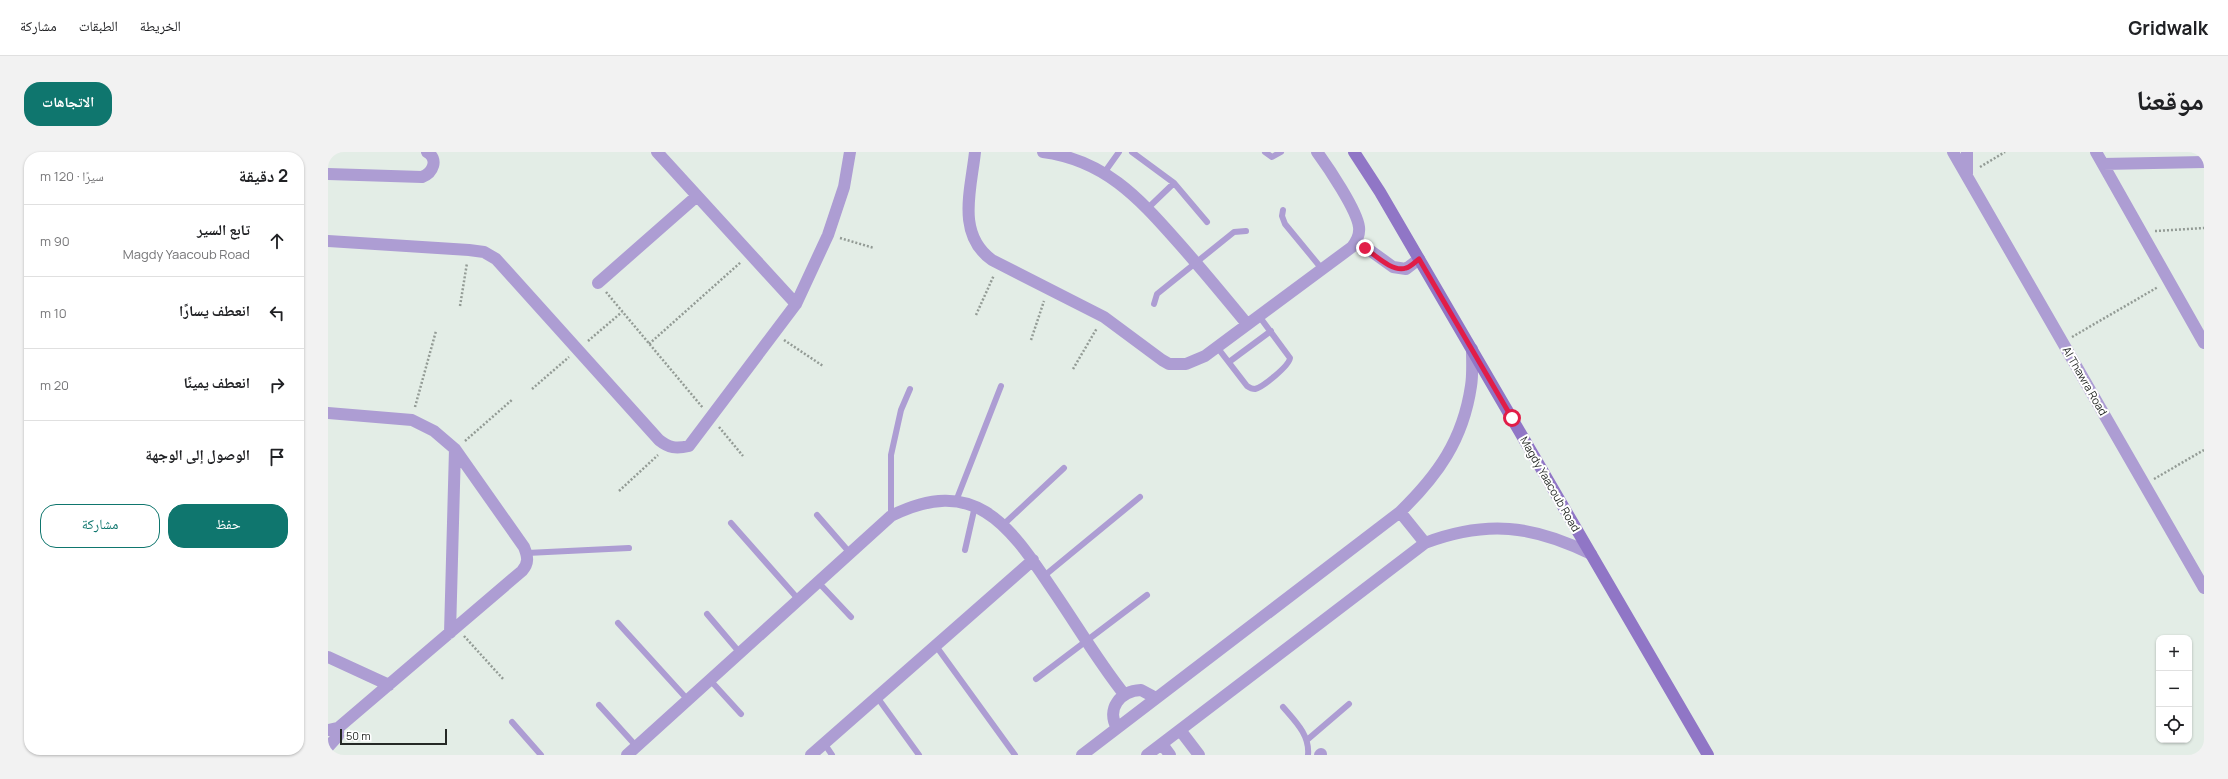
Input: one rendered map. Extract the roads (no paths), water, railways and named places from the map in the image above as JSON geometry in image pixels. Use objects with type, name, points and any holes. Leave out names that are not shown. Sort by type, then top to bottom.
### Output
[{"type":"street","points":[[328,174],[422,177],[428,175],[434,165],[433,159],[427,152]]},
{"type":"street","points":[[657,152],[796,304]]},
{"type":"street","points":[[328,241],[469,250],[484,252],[496,259],[659,440],[667,446],[678,448],[688,446],[796,304],[828,235],[844,187],[850,152]]},
{"type":"street","points":[[975,152],[968,218],[969,227],[979,249],[999,264],[1104,317],[1162,360],[1169,364],[1178,365],[1194,362],[1322,270],[1357,241],[1359,235],[1358,220],[1338,183],[1317,152]]},
{"type":"street","points":[[1043,152],[1077,160],[1104,173],[1134,194],[1196,263],[1247,324]]},
{"type":"street","name":"Magdy Yaacoub Road","points":[[1354,152],[1472,349],[1708,755]]},
{"type":"street","name":"Al Thawra Road","points":[[1953,152],[2204,588]]},
{"type":"street","name":"Al Thawra Road","points":[[1967,152],[1967,174]]},
{"type":"street","points":[[2096,152],[2204,343]]},
{"type":"street","points":[[2103,164],[2204,162]]},
{"type":"street","points":[[598,283],[697,196]]},
{"type":"street","points":[[1357,241],[1393,267],[1406,268],[1419,259]]},
{"type":"street","points":[[1082,755],[1400,512],[1427,486],[1448,456],[1463,422],[1471,386],[1472,349]]},
{"type":"street","points":[[328,412],[412,420],[434,431],[455,450],[526,552],[527,565],[522,571],[389,685],[333,729],[338,736],[328,747]]},
{"type":"street","points":[[453,630],[455,450]]},
{"type":"street","points":[[627,755],[892,516],[913,505],[936,500],[956,501],[975,506],[1004,524],[1033,560],[1124,694]]},
{"type":"street","points":[[1400,512],[1425,543]]},
{"type":"street","points":[[1147,755],[1425,543],[1450,534],[1471,530],[1508,528],[1537,532],[1558,538],[1591,554]]},
{"type":"street","points":[[811,755],[1033,560]]},
{"type":"street","points":[[328,657],[389,685]]},
{"type":"street","points":[[1117,728],[1113,713],[1116,702],[1124,694],[1141,690],[1156,698]]},
{"type":"street","points":[[1180,730],[1199,755]]},
{"type":"street","points":[[1162,744],[1170,755]]},
{"type":"lane","points":[[1104,173],[1119,152]]},
{"type":"lane","points":[[1132,152],[1174,182],[1207,222]]},
{"type":"lane","points":[[1265,152],[1272,157],[1281,152]]},
{"type":"lane","points":[[1148,208],[1174,182]]},
{"type":"lane","points":[[1283,210],[1282,216],[1285,224],[1322,270]]},
{"type":"lane","points":[[1154,304],[1157,294],[1234,232],[1246,231]]},
{"type":"lane","points":[[1217,346],[1247,386],[1250,388],[1258,388],[1289,362],[1288,354],[1259,316]]},
{"type":"lane","points":[[1229,362],[1271,331]]},
{"type":"lane","points":[[956,501],[1001,386]]},
{"type":"lane","points":[[892,516],[891,455],[899,418],[910,389]]},
{"type":"lane","points":[[1004,524],[1064,468]]},
{"type":"lane","points":[[1044,576],[1140,497]]},
{"type":"lane","points":[[965,550],[975,506]]},
{"type":"lane","points":[[817,515],[850,553]]},
{"type":"lane","points":[[731,523],[799,600]]},
{"type":"lane","points":[[526,552],[629,548]]},
{"type":"lane","points":[[818,582],[851,617]]},
{"type":"lane","points":[[1036,679],[1148,595]]},
{"type":"lane","points":[[707,614],[740,653]]},
{"type":"lane","points":[[618,623],[688,700]]},
{"type":"lane","points":[[936,646],[1015,755]]},
{"type":"lane","points":[[710,680],[741,714]]},
{"type":"lane","points":[[876,697],[919,755]]},
{"type":"lane","points":[[1308,740],[1349,704]]},
{"type":"lane","points":[[599,705],[636,747]]},
{"type":"lane","points":[[1283,707],[1308,740],[1308,755]]},
{"type":"lane","points":[[512,722],[542,755]]},
{"type":"lane","points":[[824,743],[832,755]]}]
